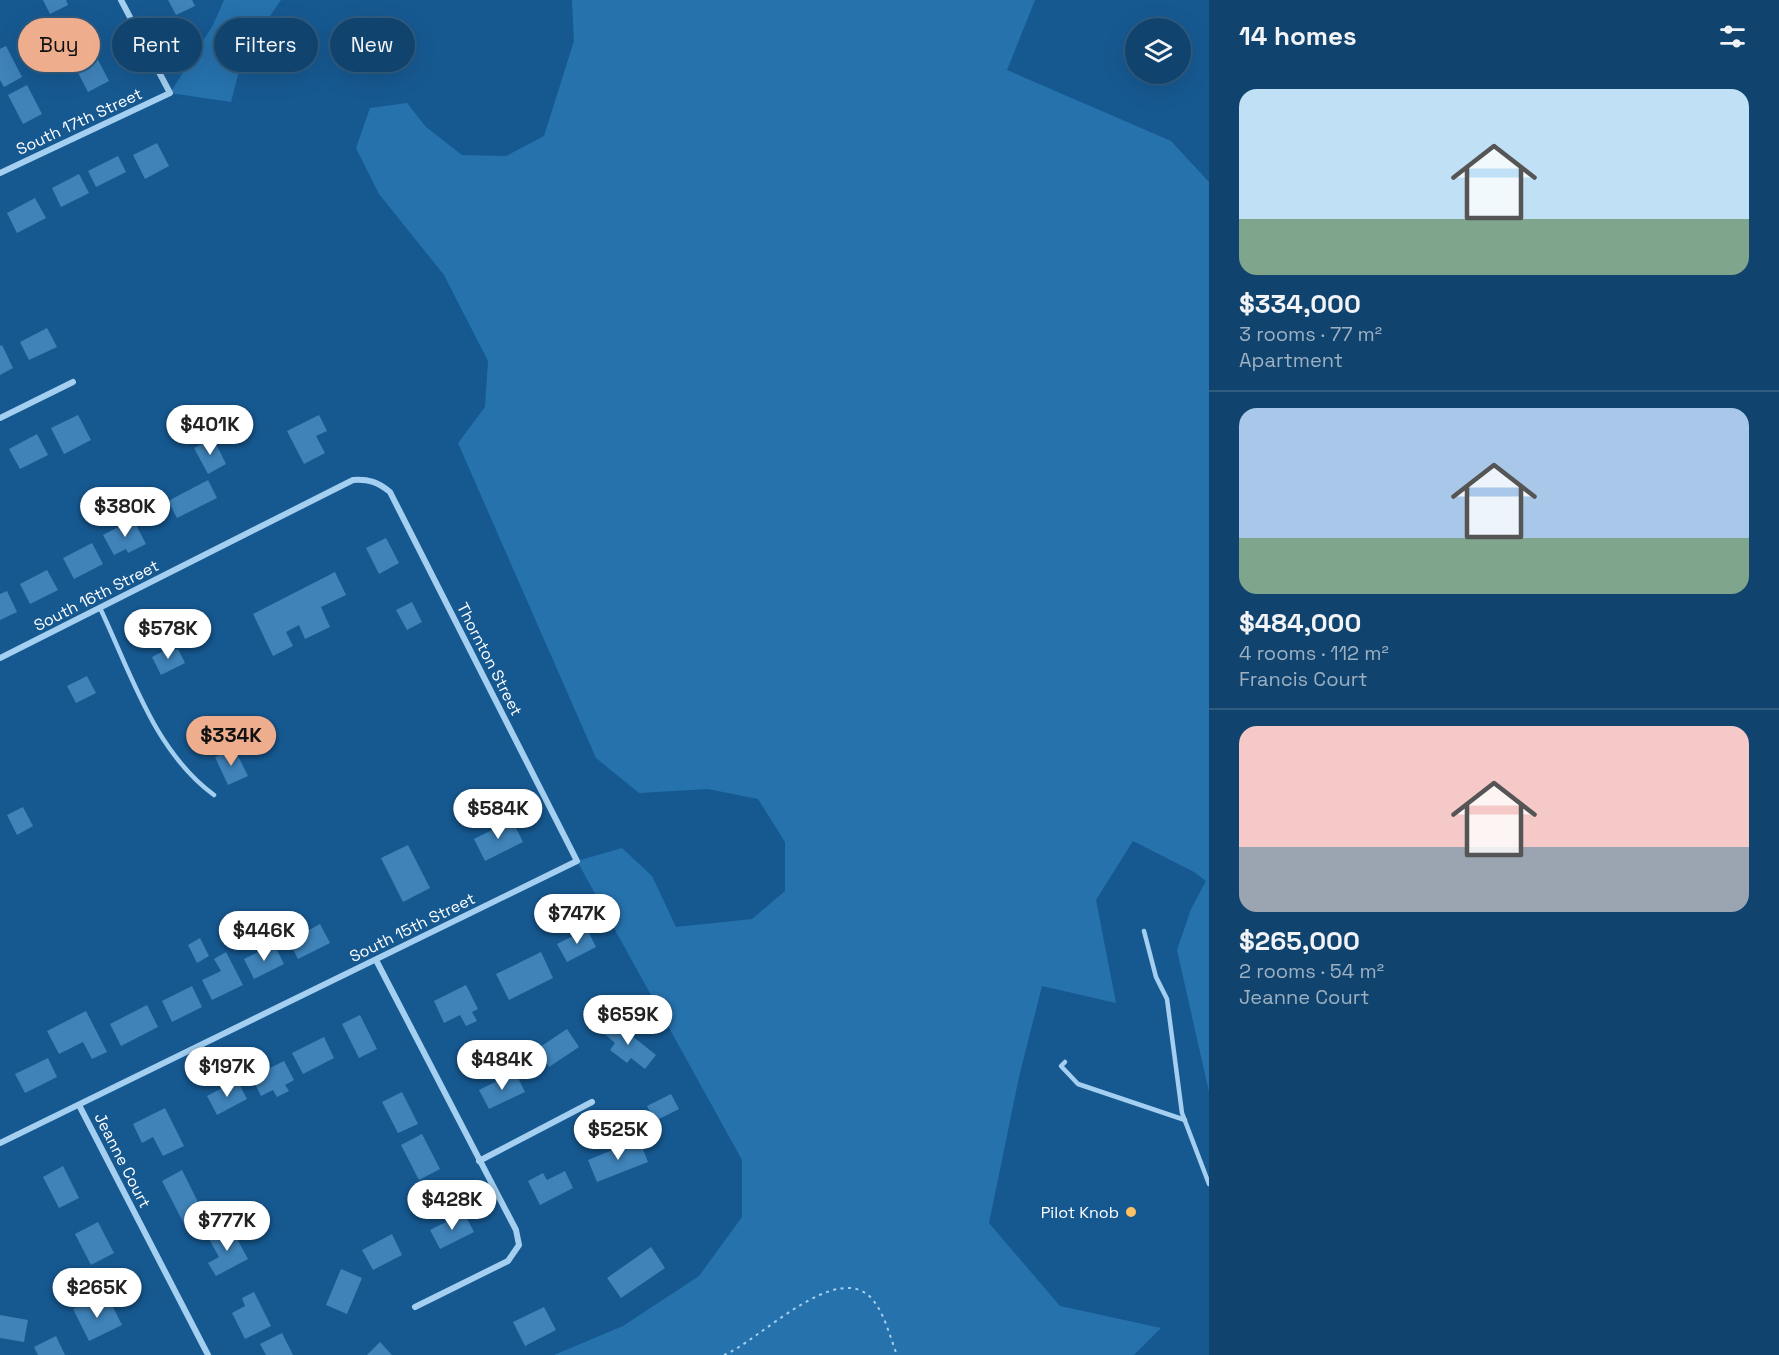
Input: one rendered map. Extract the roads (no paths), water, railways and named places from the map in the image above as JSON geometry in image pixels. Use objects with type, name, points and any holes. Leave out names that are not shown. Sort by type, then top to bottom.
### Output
[{"type":"street","name":"South 17th Street","points":[[2,172],[170,93],[121,0]]},
{"type":"street","points":[[0,162],[2,172]]},
{"type":"street","points":[[0,418],[73,382]]},
{"type":"street","name":"South 16th Street","points":[[0,658],[353,480],[367,480]]},
{"type":"street","name":"Thornton Street","points":[[367,480],[380,484],[390,492],[578,861]]},
{"type":"street","name":"South 15th Street","points":[[0,1143],[578,861]]},
{"type":"street","points":[[376,960],[516,1230],[519,1245],[508,1261],[415,1307]]},
{"type":"street","points":[[479,1161],[592,1102]]},
{"type":"street","name":"Jeanne Court","points":[[80,1105],[208,1355]]},
{"type":"lane","points":[[100,608],[148,712],[169,749],[193,779],[214,795]]},
{"type":"lane","points":[[1144,930],[1156,977],[1167,999],[1174,1070],[1185,1120],[1209,1184]]},
{"type":"lane","points":[[1065,1062],[1061,1066],[1078,1084],[1185,1120]]},
{"type":"place","name":"Pilot Knob","points":[[1131,1212]]}]
